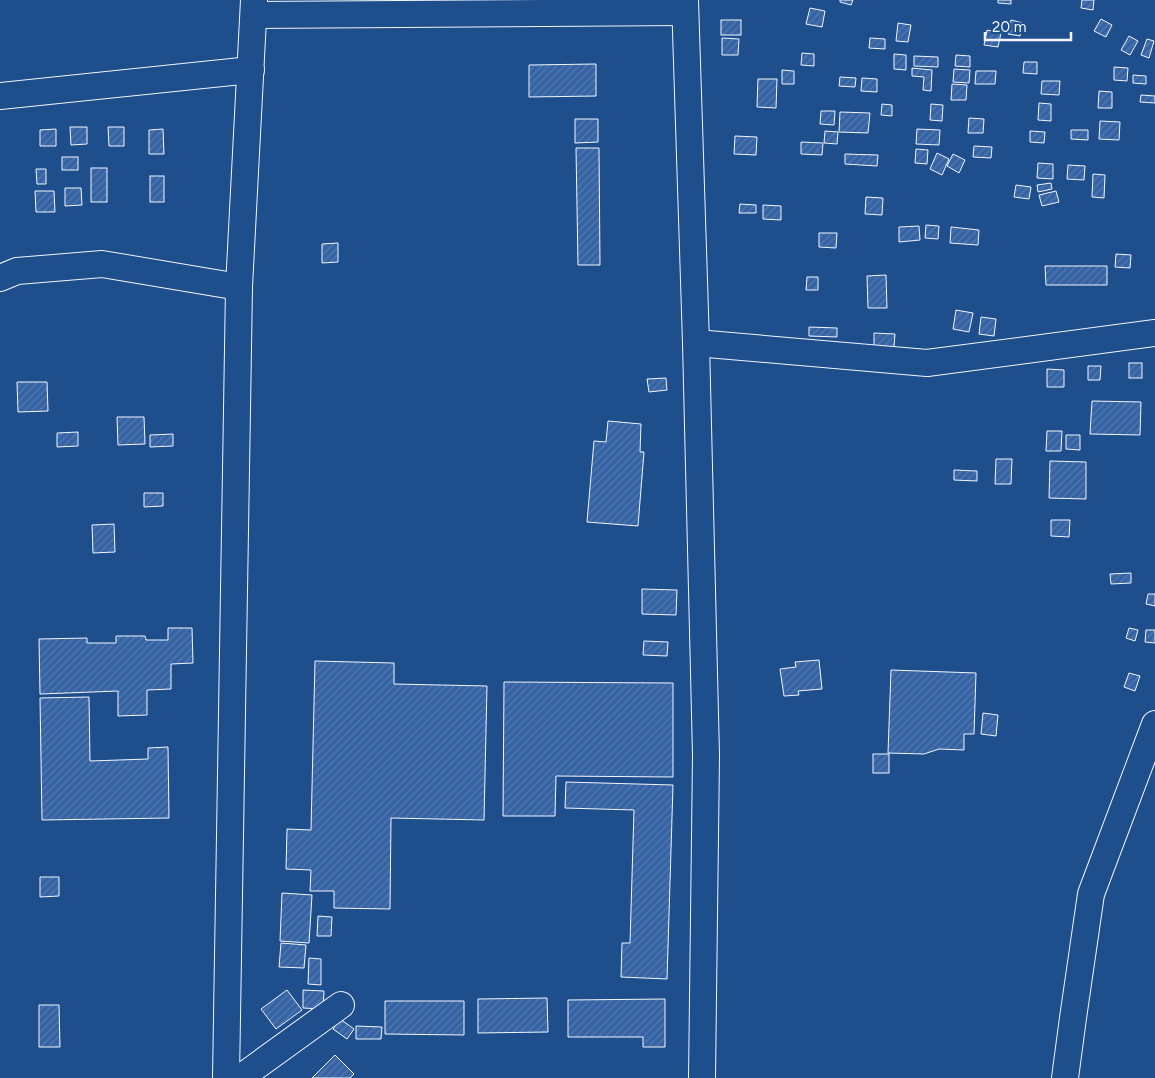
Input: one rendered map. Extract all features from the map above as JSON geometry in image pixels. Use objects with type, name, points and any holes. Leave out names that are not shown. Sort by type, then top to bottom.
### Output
[{"type":"street","points":[[226,1078],[239,287],[254,7],[685,6],[696,344],[706,755],[702,1078]]},
{"type":"street","points":[[0,96],[251,70]]},
{"type":"street","points":[[0,278],[17,271],[102,264],[239,287]]},
{"type":"street","points":[[696,344],[927,363],[1155,333]]},
{"type":"street","points":[[1065,1078],[1091,894],[1155,724]]},
{"type":"street","points":[[240,1078],[341,1005]]},
{"type":"building","points":[[840,0],[853,0],[851,5],[840,2]]},
{"type":"building","points":[[998,0],[1011,0],[1011,4],[998,3]]},
{"type":"building","points":[[1082,0],[1094,0],[1093,10],[1081,8]]},
{"type":"building","points":[[810,8],[825,11],[822,27],[806,24]]},
{"type":"building","points":[[1101,19],[1112,25],[1106,37],[1094,31]]},
{"type":"building","points":[[721,20],[741,20],[741,35],[721,35]]},
{"type":"building","points":[[1011,20],[1023,23],[1020,36],[1008,34]]},
{"type":"building","points":[[898,23],[911,25],[908,42],[896,41]]},
{"type":"building","points":[[987,30],[1001,33],[998,47],[984,45]]},
{"type":"building","points":[[1129,36],[1138,41],[1130,55],[1121,50]]},
{"type":"building","points":[[722,38],[739,39],[738,55],[722,55]]},
{"type":"building","points":[[870,38],[885,39],[885,49],[869,48]]},
{"type":"building","points":[[1147,39],[1154,41],[1149,58],[1141,55]]},
{"type":"building","points":[[802,53],[814,54],[814,66],[801,65]]},
{"type":"building","points":[[894,54],[906,55],[906,70],[894,69]]},
{"type":"building","points":[[956,55],[970,56],[970,67],[955,66]]},
{"type":"building","points":[[914,56],[938,57],[938,67],[914,66]]},
{"type":"building","points":[[1024,62],[1037,62],[1037,74],[1023,73]]},
{"type":"building","points":[[596,64],[596,96],[529,97],[529,65]]},
{"type":"building","points":[[1114,67],[1128,68],[1127,81],[1114,80]]},
{"type":"building","points":[[912,68],[932,70],[931,91],[923,90],[924,77],[912,76]]},
{"type":"building","points":[[954,69],[970,70],[969,83],[953,82]]},
{"type":"building","points":[[782,70],[794,71],[794,84],[782,84]]},
{"type":"building","points":[[976,71],[996,71],[995,84],[975,84]]},
{"type":"building","points":[[1133,75],[1146,76],[1146,84],[1133,83]]},
{"type":"building","points":[[840,77],[856,78],[855,87],[839,86]]},
{"type":"building","points":[[862,78],[877,79],[877,92],[861,91]]},
{"type":"building","points":[[758,79],[777,79],[776,108],[757,107]]},
{"type":"building","points":[[1042,81],[1060,81],[1059,95],[1041,94]]},
{"type":"building","points":[[952,84],[967,85],[966,100],[951,100]]},
{"type":"building","points":[[1099,91],[1112,92],[1112,108],[1098,108]]},
{"type":"building","points":[[1141,95],[1155,96],[1155,103],[1140,102]]},
{"type":"building","points":[[1039,103],[1051,104],[1051,121],[1038,120]]},
{"type":"building","points":[[882,104],[892,105],[892,116],[881,115]]},
{"type":"building","points":[[931,104],[943,105],[942,121],[930,120]]},
{"type":"building","points":[[821,111],[835,111],[834,125],[820,124]]},
{"type":"building","points":[[840,112],[870,113],[868,133],[839,132]]},
{"type":"building","points":[[969,118],[984,119],[983,133],[968,133]]},
{"type":"building","points":[[575,119],[598,119],[598,142],[575,143]]},
{"type":"building","points":[[1100,121],[1120,122],[1119,140],[1099,139]]},
{"type":"building","points":[[70,127],[87,127],[87,144],[71,145]]},
{"type":"building","points":[[108,127],[124,127],[124,146],[109,146]]},
{"type":"building","points":[[56,129],[56,146],[40,146],[40,130]]},
{"type":"building","points":[[163,129],[164,154],[149,154],[149,130]]},
{"type":"building","points":[[917,129],[940,130],[939,145],[916,144]]},
{"type":"building","points":[[1071,130],[1088,130],[1088,140],[1071,139]]},
{"type":"building","points":[[825,131],[838,132],[837,144],[824,143]]},
{"type":"building","points":[[1030,131],[1045,132],[1044,143],[1030,142]]},
{"type":"building","points":[[735,136],[757,137],[756,155],[734,154]]},
{"type":"building","points":[[801,142],[823,143],[822,155],[801,154]]},
{"type":"building","points":[[974,146],[992,147],[991,158],[973,157]]},
{"type":"building","points":[[576,148],[599,148],[600,265],[578,265]]},
{"type":"building","points":[[916,149],[928,150],[927,164],[915,163]]},
{"type":"building","points":[[937,153],[949,159],[942,175],[930,169]]},
{"type":"building","points":[[845,154],[878,155],[877,166],[845,164]]},
{"type":"building","points":[[953,154],[965,160],[959,173],[947,166]]},
{"type":"building","points":[[62,157],[78,157],[78,170],[62,170]]},
{"type":"building","points":[[1038,163],[1053,164],[1053,179],[1037,178]]},
{"type":"building","points":[[1068,165],[1085,166],[1084,180],[1067,179]]},
{"type":"building","points":[[91,168],[107,168],[107,202],[91,202]]},
{"type":"building","points":[[36,169],[46,169],[46,184],[37,184]]},
{"type":"building","points":[[1093,174],[1105,175],[1104,198],[1092,197]]},
{"type":"building","points":[[150,176],[164,176],[164,202],[150,202]]},
{"type":"building","points":[[1051,183],[1052,189],[1038,192],[1037,185]]},
{"type":"building","points":[[1016,185],[1031,187],[1029,199],[1014,197]]},
{"type":"building","points":[[65,188],[81,188],[82,205],[65,206]]},
{"type":"building","points":[[35,191],[54,191],[55,212],[36,212]]},
{"type":"building","points":[[1056,191],[1059,202],[1042,206],[1039,195]]},
{"type":"building","points":[[866,197],[883,198],[882,215],[865,214]]},
{"type":"building","points":[[740,204],[756,205],[756,213],[739,213]]},
{"type":"building","points":[[763,205],[781,206],[781,220],[763,219]]},
{"type":"building","points":[[926,225],[939,226],[938,239],[925,238]]},
{"type":"building","points":[[919,226],[920,240],[899,242],[899,227]]},
{"type":"building","points":[[951,227],[979,230],[978,245],[950,243]]},
{"type":"building","points":[[819,233],[837,233],[836,248],[819,247]]},
{"type":"building","points":[[338,243],[338,262],[322,263],[322,244]]},
{"type":"building","points":[[1116,254],[1131,255],[1130,268],[1115,267]]},
{"type":"building","points":[[1045,266],[1107,266],[1107,285],[1046,285]]},
{"type":"building","points":[[886,275],[887,308],[868,308],[867,276]]},
{"type":"building","points":[[807,277],[818,277],[818,290],[806,290]]},
{"type":"building","points":[[956,310],[973,313],[969,332],[953,329]]},
{"type":"building","points":[[981,317],[996,319],[994,336],[979,334]]},
{"type":"building","points":[[809,327],[837,328],[837,337],[809,336]]},
{"type":"building","points":[[874,333],[895,334],[894,347],[874,346]]},
{"type":"building","points":[[1129,363],[1142,363],[1142,378],[1129,378]]},
{"type":"building","points":[[1088,366],[1101,366],[1100,380],[1088,380]]},
{"type":"building","points":[[1047,369],[1064,370],[1064,387],[1047,387]]},
{"type":"building","points":[[666,378],[667,390],[649,392],[647,379]]},
{"type":"building","points":[[17,382],[47,382],[48,411],[18,412]]},
{"type":"building","points":[[1092,401],[1141,402],[1140,435],[1090,434]]},
{"type":"building","points":[[117,417],[144,417],[145,444],[118,445]]},
{"type":"building","points":[[608,421],[641,424],[640,452],[644,452],[638,526],[587,522],[594,441],[606,442]]},
{"type":"building","points":[[1047,431],[1062,431],[1061,451],[1046,451]]},
{"type":"building","points":[[78,432],[78,446],[57,447],[57,433]]},
{"type":"building","points":[[173,434],[173,446],[150,447],[150,435]]},
{"type":"building","points":[[1066,435],[1080,435],[1080,450],[1066,449]]},
{"type":"building","points":[[996,459],[1012,459],[1011,484],[995,484]]},
{"type":"building","points":[[1050,461],[1086,462],[1086,499],[1049,498]]},
{"type":"building","points":[[954,470],[977,471],[977,481],[954,480]]},
{"type":"building","points":[[144,493],[163,493],[163,506],[144,507]]},
{"type":"building","points":[[1051,520],[1070,520],[1069,537],[1051,536]]},
{"type":"building","points":[[114,524],[115,552],[93,553],[92,525]]},
{"type":"building","points":[[1131,573],[1131,583],[1111,584],[1110,574]]},
{"type":"building","points":[[642,589],[677,590],[676,615],[642,614]]},
{"type":"building","points":[[1148,594],[1155,594],[1155,606],[1146,604]]},
{"type":"building","points":[[168,628],[192,628],[193,663],[171,664],[171,689],[147,690],[147,715],[118,716],[118,691],[40,694],[39,639],[87,638],[87,643],[116,643],[116,636],[145,636],[146,640],[168,640]]},
{"type":"building","points":[[1129,628],[1138,630],[1135,641],[1126,638]]},
{"type":"building","points":[[1146,630],[1155,630],[1155,643],[1145,642]]},
{"type":"building","points":[[644,641],[668,642],[667,656],[643,655]]},
{"type":"building","points":[[819,660],[822,689],[798,691],[799,695],[784,696],[780,669],[796,667],[795,662]]},
{"type":"building","points":[[315,661],[394,663],[394,684],[487,686],[484,820],[391,818],[390,909],[334,908],[334,891],[310,891],[311,870],[286,869],[287,829],[311,830]]},
{"type":"building","points":[[891,670],[976,673],[974,734],[964,734],[964,750],[939,749],[924,754],[888,753]]},
{"type":"building","points":[[1129,673],[1140,676],[1135,691],[1124,687]]},
{"type":"building","points":[[504,682],[673,683],[673,777],[556,776],[555,816],[503,816]]},
{"type":"building","points":[[89,697],[90,761],[148,759],[148,748],[168,747],[169,818],[42,820],[40,698]]},
{"type":"building","points":[[983,713],[998,715],[996,736],[981,734]]},
{"type":"building","points":[[873,754],[889,754],[889,773],[873,773]]},
{"type":"building","points":[[566,782],[673,785],[667,979],[621,977],[622,943],[630,943],[634,810],[565,808]]},
{"type":"building","points":[[40,877],[59,877],[59,896],[40,897]]},
{"type":"building","points":[[282,893],[312,895],[309,943],[280,941]]},
{"type":"building","points":[[318,916],[332,917],[331,936],[317,936]]},
{"type":"building","points":[[281,943],[306,945],[304,968],[279,967]]},
{"type":"building","points":[[309,958],[321,959],[321,985],[308,984]]},
{"type":"building","points":[[287,990],[302,1010],[276,1029],[261,1009]]},
{"type":"building","points":[[303,990],[324,991],[323,1009],[303,1008]]},
{"type":"building","points":[[547,998],[548,1032],[478,1033],[478,999]]},
{"type":"building","points":[[665,999],[665,1047],[643,1047],[643,1037],[568,1037],[568,1000]]},
{"type":"building","points":[[385,1001],[464,1001],[464,1035],[385,1034]]},
{"type":"building","points":[[39,1005],[59,1005],[60,1047],[39,1047]]},
{"type":"building","points":[[340,1019],[354,1029],[347,1039],[333,1029]]},
{"type":"building","points":[[356,1026],[382,1027],[381,1039],[356,1039]]},
{"type":"building","points":[[335,1055],[354,1074],[350,1078],[312,1078]]}]
